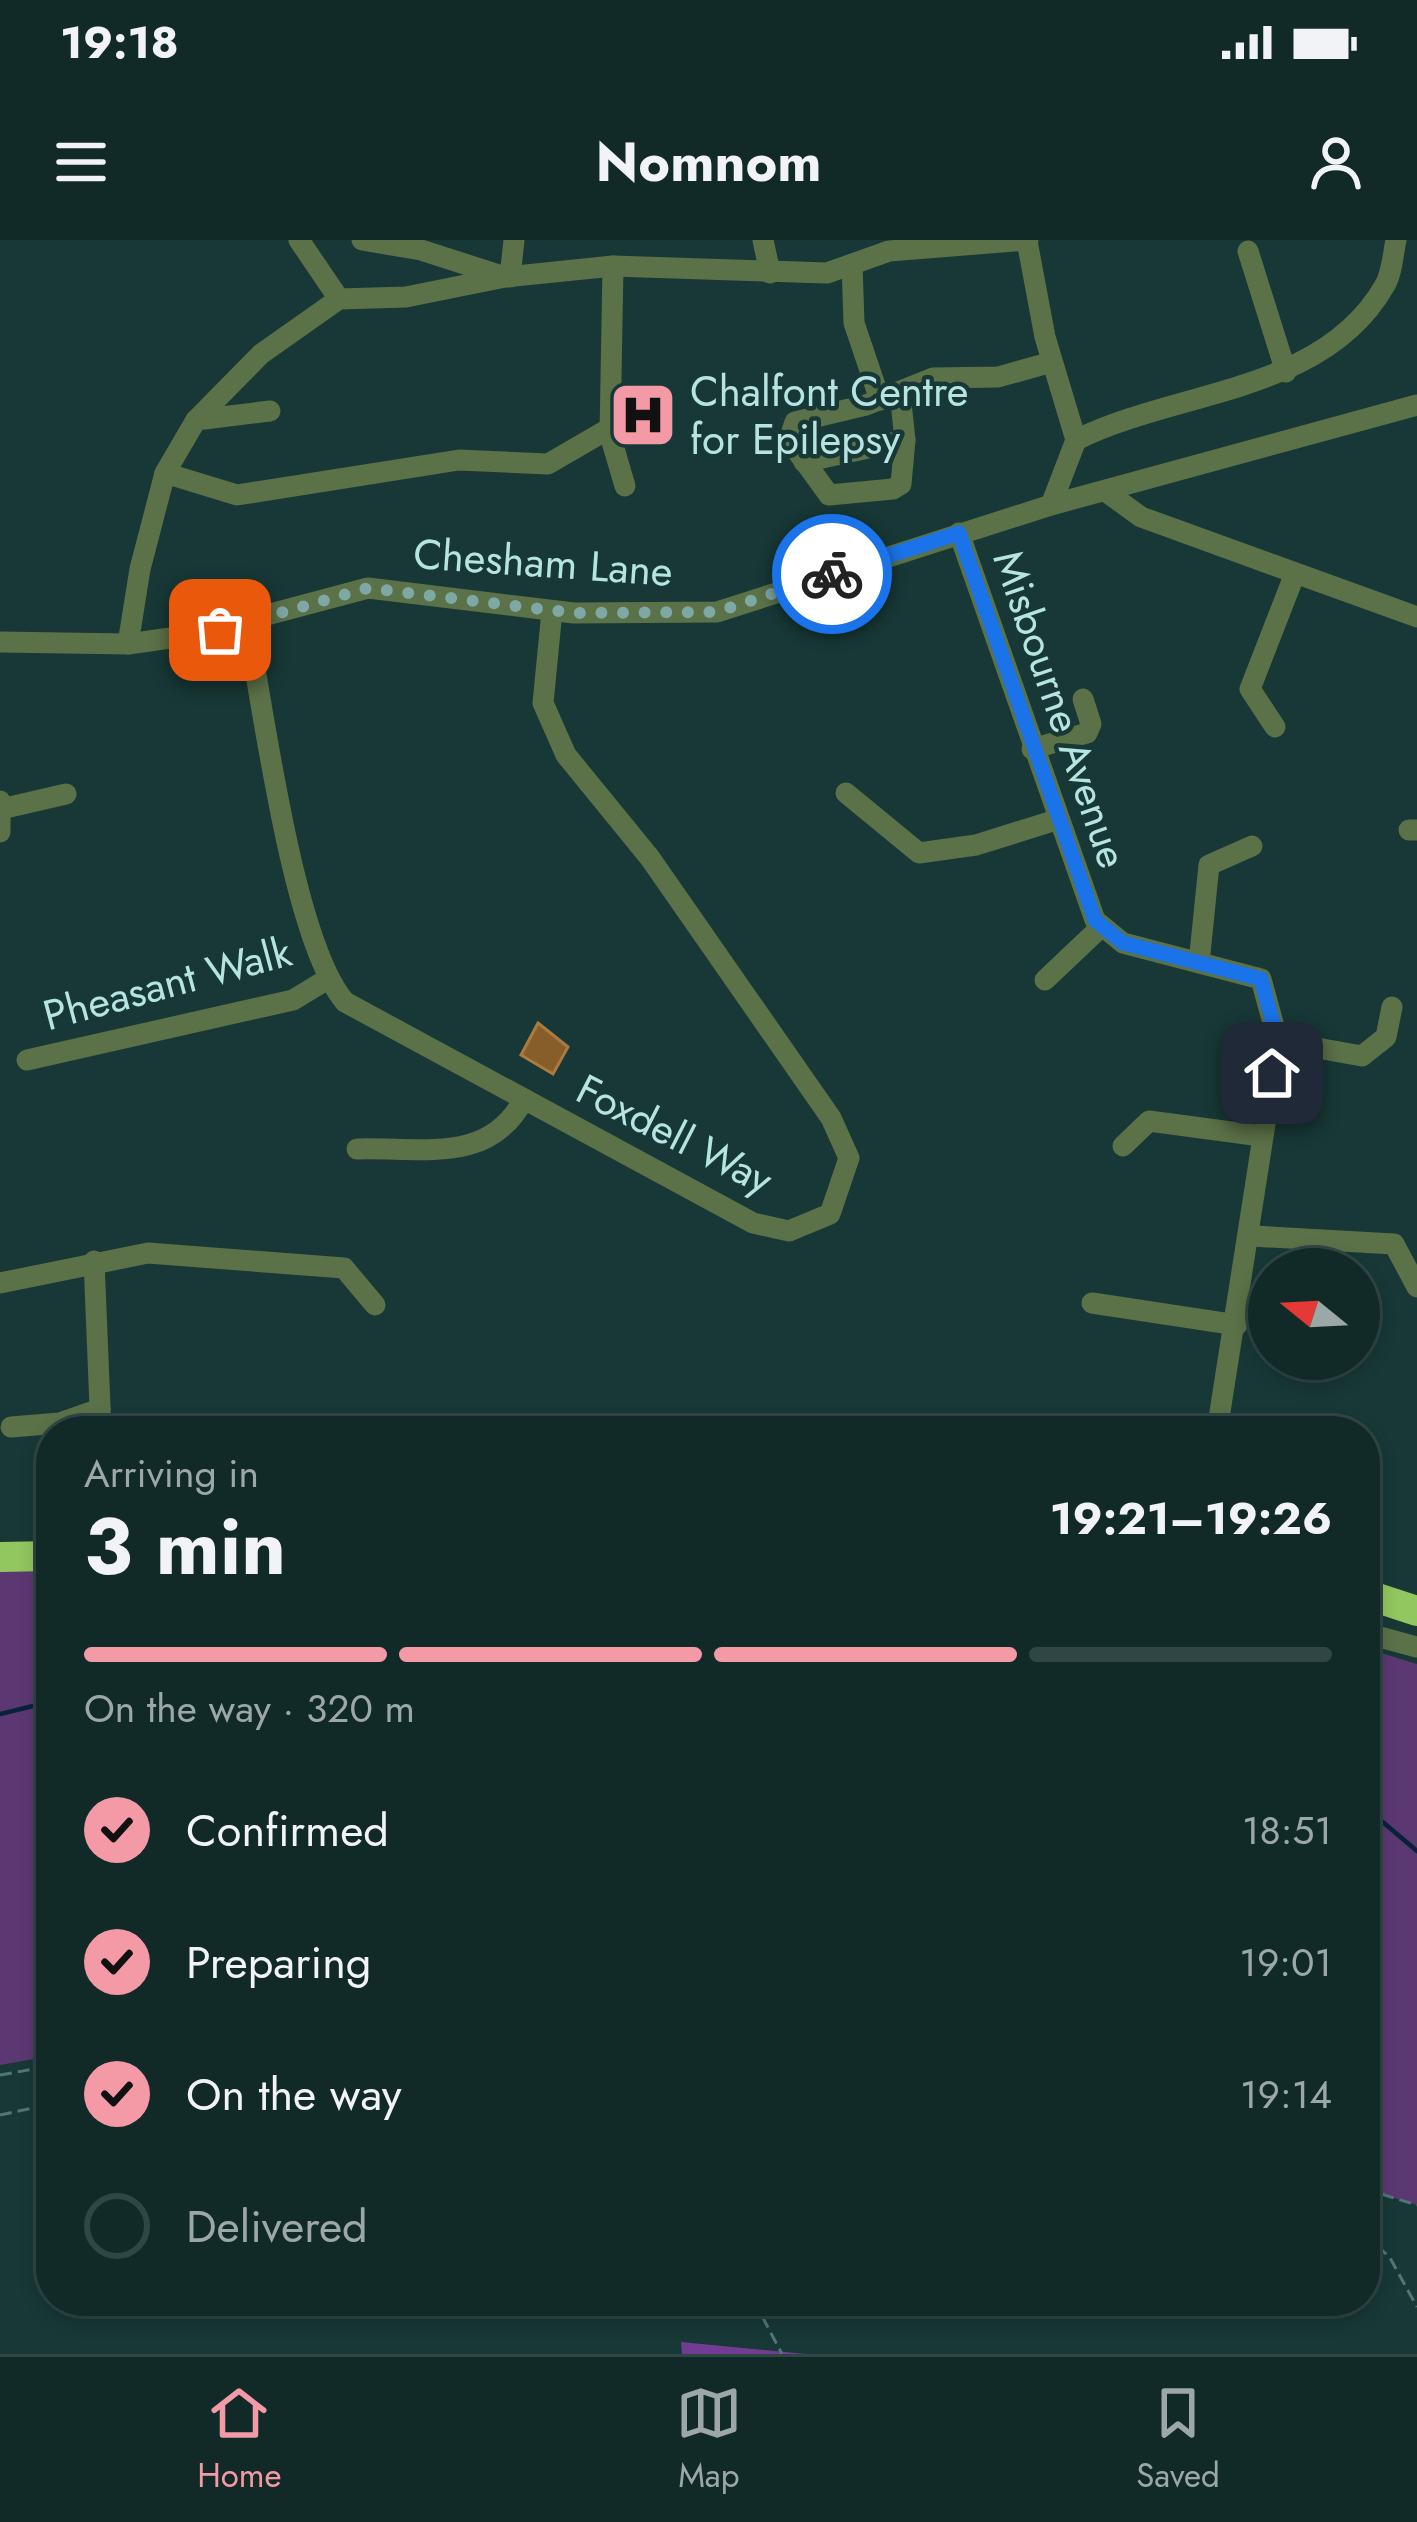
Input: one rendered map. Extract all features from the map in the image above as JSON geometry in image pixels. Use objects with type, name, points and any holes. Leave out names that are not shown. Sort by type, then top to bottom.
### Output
[{"type":"highway","points":[[0,1558],[36,1557]]},
{"type":"highway","points":[[1380,1599],[1417,1611]]},
{"type":"street","points":[[299,240],[339,299]]},
{"type":"street","points":[[362,240],[445,256],[508,277]]},
{"type":"street","points":[[508,277],[514,240]]},
{"type":"street","points":[[763,240],[770,273]]},
{"type":"street","points":[[1076,440],[1124,416],[1286,372],[1325,352],[1386,284],[1396,240]]},
{"type":"street","points":[[128,644],[140,569],[165,473],[196,421],[261,354],[339,299],[406,297],[508,277],[614,266],[826,273],[897,245],[1027,241],[1052,362],[1076,440],[1051,506]]},
{"type":"street","points":[[1248,251],[1286,372]]},
{"type":"street","points":[[406,297],[445,256]]},
{"type":"street","points":[[852,264],[854,323],[890,396],[905,440],[904,472],[893,489],[829,496],[788,434],[795,422],[890,396],[933,378],[998,377],[1052,362]]},
{"type":"street","points":[[614,266],[610,428],[626,486]]},
{"type":"street","name":"Chesham Lane","points":[[0,642],[128,644],[247,624],[368,588],[552,611],[717,612],[959,533],[1417,405]]},
{"type":"street","points":[[196,421],[270,411]]},
{"type":"street","points":[[165,473],[238,495],[459,460],[548,464],[610,428]]},
{"type":"street","points":[[804,462],[905,440]]},
{"type":"street","points":[[1108,493],[1141,517],[1417,617]]},
{"type":"street","name":"Misbourne Avenue","points":[[959,533],[1055,820],[1102,926],[1123,943],[1261,979],[1278,1041],[1261,1136],[1252,1237],[1220,1416]]},
{"type":"street","points":[[1275,727],[1250,689],[1294,576]]},
{"type":"street","name":"Foxdell Way","points":[[326,980],[345,1002],[753,1223],[789,1231],[830,1214],[849,1158],[831,1118],[753,999],[566,755],[543,703],[552,611]]},
{"type":"street","points":[[247,624],[297,877],[326,980]]},
{"type":"street","points":[[1032,749],[1087,733],[1090,724],[1083,699]]},
{"type":"street","points":[[847,793],[919,853],[976,845],[1055,820]]},
{"type":"street","points":[[0,832],[1,805],[66,794]]},
{"type":"street","points":[[1199,963],[1209,866],[1252,846]]},
{"type":"street","points":[[1046,980],[1102,926]]},
{"type":"street","name":"Pheasant Walk","points":[[27,1060],[293,1000],[326,980]]},
{"type":"street","points":[[1278,1041],[1363,1056],[1386,1037],[1393,1006]]},
{"type":"street","points":[[357,1149],[477,1146],[509,1127],[524,1099]]},
{"type":"street","points":[[1123,1146],[1148,1121],[1261,1136]]},
{"type":"street","points":[[1252,1237],[1394,1244],[1417,1286]]},
{"type":"street","points":[[0,1283],[148,1253],[347,1269],[375,1305]]},
{"type":"street","points":[[94,1262],[101,1416]]},
{"type":"street","points":[[1092,1303],[1237,1324]]},
{"type":"street","points":[[11,1427],[36,1425]]},
{"type":"street","points":[[1380,1637],[1417,1647]]},
{"type":"path","points":[[0,2075],[36,2069]]},
{"type":"path","points":[[0,2115],[36,2107]]},
{"type":"path","points":[[1380,2193],[1416,2204],[1417,2195]]},
{"type":"path","points":[[1380,2248],[1417,2307]]},
{"type":"path","points":[[762,2316],[782,2354]]},
{"type":"shaded area","points":[[36,1555],[36,2059],[0,2065],[0,1556]]},
{"type":"shaded area","points":[[1380,1653],[1417,1664],[1417,2205],[1380,2194]]},
{"type":"shaded area","points":[[681,2342],[806,2354],[682,2354]]},
{"type":"building","points":[[538,1023],[568,1047],[553,1074],[521,1055]]},
{"type":"waterway","points":[[0,1714],[36,1705]]},
{"type":"waterway","points":[[1380,1820],[1417,1851]]},
{"type":"way so far","points":[[220,630],[368,588],[574,613],[717,612],[832,574]]},
{"type":"place","name":"Chalfont Centre for Epilepsy","points":[[643,415]]},
{"type":"route","points":[[832,574],[959,533],[1055,820],[1095,920],[1123,943],[1261,979],[1278,1041],[1272,1073]]}]
